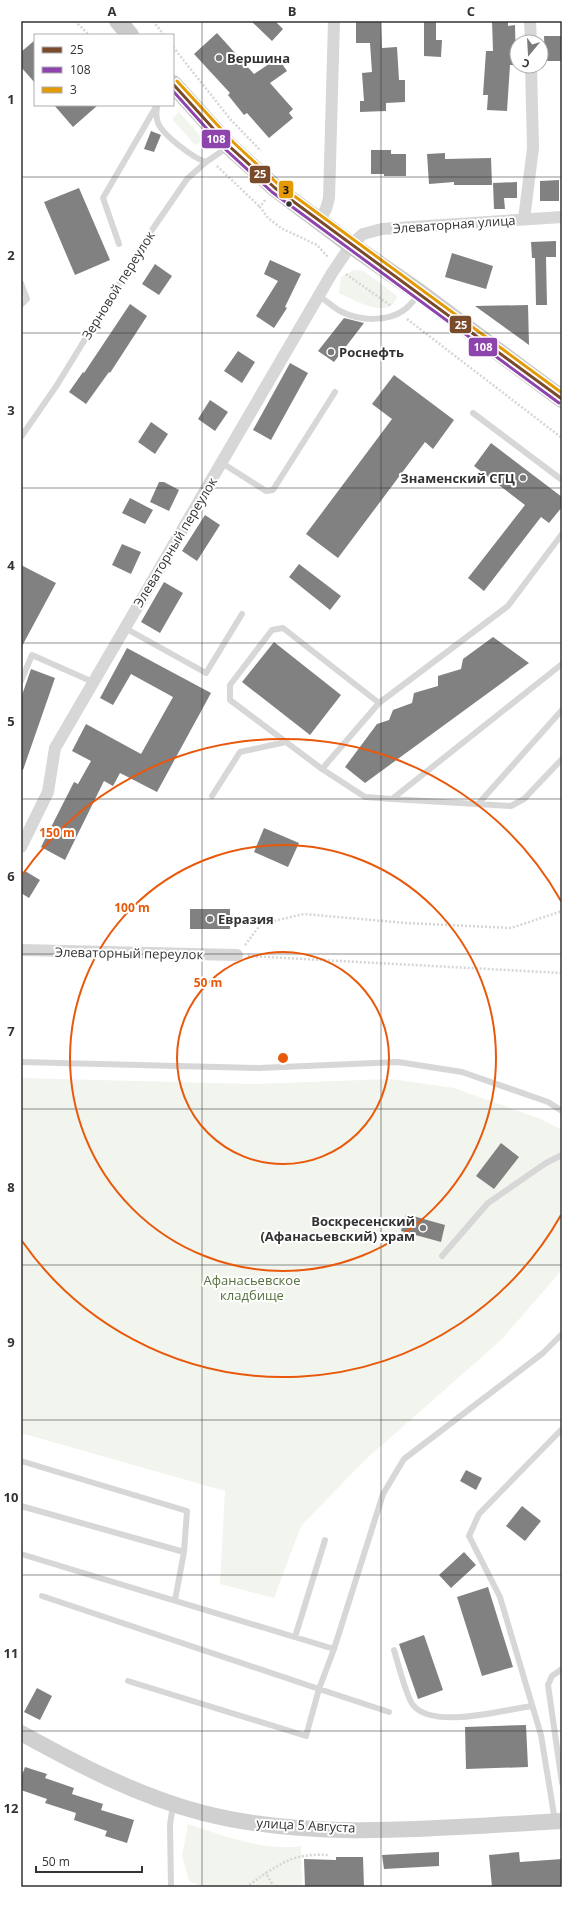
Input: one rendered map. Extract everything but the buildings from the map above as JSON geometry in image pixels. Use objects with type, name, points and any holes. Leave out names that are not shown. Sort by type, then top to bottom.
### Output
[{"type":"main road","points":[[118,21],[129,34]]},
{"type":"main road","points":[[174,85],[229,146],[275,188],[318,222],[420,293],[562,400]]},
{"type":"main road","name":"улица 5 Августа","points":[[21,1733],[90,1770],[134,1790],[204,1813],[270,1826],[413,1829],[558,1821]]},
{"type":"street","points":[[318,222],[326,210],[329,198],[334,21]]},
{"type":"street","points":[[530,21],[531,34]]},
{"type":"street","points":[[524,219],[534,148],[531,74]]},
{"type":"street","name":"Элеваторная улица","points":[[351,245],[363,234],[382,229],[562,217]]},
{"type":"street","name":"Элеваторный переулок","points":[[21,847],[48,792],[55,748],[319,296],[351,245]]},
{"type":"street","name":"Элеваторный переулок","points":[[21,950],[238,955]]},
{"type":"lane","points":[[119,244],[104,198],[156,106]]},
{"type":"lane","points":[[157,106],[156,116],[159,124],[186,152],[195,158],[206,162]]},
{"type":"lane","name":"Зерновой переулок","points":[[21,437],[57,385],[152,230],[187,179],[206,162],[229,146]]},
{"type":"lane","points":[[21,283],[27,299],[21,306]]},
{"type":"lane","points":[[319,296],[342,312],[356,317],[370,319],[387,317],[404,311],[420,293]]},
{"type":"lane","points":[[222,463],[266,491],[273,490],[335,392]]},
{"type":"lane","points":[[473,413],[562,480]]},
{"type":"lane","points":[[322,769],[379,703],[508,606],[562,534]]},
{"type":"lane","points":[[125,628],[206,673],[242,614]]},
{"type":"lane","points":[[379,703],[283,628],[272,630],[230,685],[230,700],[322,769],[365,797],[511,806],[524,799],[562,758]]},
{"type":"lane","points":[[21,681],[32,655],[93,682]]},
{"type":"lane","points":[[392,799],[562,664]]},
{"type":"lane","points":[[478,804],[562,710]]},
{"type":"lane","points":[[212,796],[240,752],[286,742]]},
{"type":"lane","points":[[21,1062],[259,1068],[398,1062],[462,1072],[548,1102],[562,1111]]},
{"type":"lane","points":[[442,1256],[488,1203],[546,1163],[562,1155]]},
{"type":"lane","points":[[128,1681],[306,1736],[383,1494],[404,1459],[543,1353],[562,1334]]},
{"type":"lane","points":[[558,1821],[541,1735],[500,1597],[469,1536],[479,1514],[562,1429]]},
{"type":"lane","points":[[21,1461],[187,1511],[184,1552],[174,1600]]},
{"type":"lane","points":[[21,1506],[184,1552]]},
{"type":"lane","points":[[295,1637],[324,1540]]},
{"type":"lane","points":[[21,1554],[334,1649]]},
{"type":"lane","points":[[42,1596],[389,1712]]},
{"type":"lane","points":[[394,1650],[412,1704],[420,1713],[436,1718],[454,1718],[532,1706]]},
{"type":"lane","points":[[562,1669],[552,1676],[548,1685],[562,1783]]},
{"type":"lane","points":[[171,1887],[170,1825],[173,1804]]},
{"type":"path","points":[[75,21],[88,34]]},
{"type":"path","points":[[153,21],[163,34]]},
{"type":"path","points":[[174,48],[231,120],[263,154]]},
{"type":"path","points":[[206,162],[220,167],[260,207]]},
{"type":"path","points":[[238,955],[261,924],[304,914],[406,923],[511,928],[562,910]]},
{"type":"path","points":[[238,955],[562,972]]},
{"type":"path","points":[[246,1887],[287,1859],[307,1854],[330,1855]]},
{"type":"path","points":[[266,1874],[274,1887]]},
{"type":"green space","points":[[179,112],[203,139],[200,143],[195,145],[172,119]]},
{"type":"green space","points":[[354,270],[364,271],[397,296],[393,304],[380,308],[371,307],[339,293],[341,277]]},
{"type":"green space","name":"Афанасьевское кладбище","points":[[21,1078],[252,1084],[390,1079],[454,1088],[541,1119],[562,1130],[562,1270],[501,1340],[364,1461],[301,1526],[274,1598],[220,1584],[225,1491],[21,1433]]},
{"type":"green space","points":[[188,1824],[258,1845],[273,1847],[301,1846],[302,1887],[204,1887],[189,1881],[182,1856]]},
{"type":"transit line","name":"3","points":[[177,81],[233,142],[278,184],[562,393]]},
{"type":"transit line","name":"25","points":[[174,85],[229,146],[275,188],[562,399]]},
{"type":"transit line","name":"108","points":[[174,92],[225,149],[272,192],[559,403]]},
{"type":"place","name":"Вершина","points":[[219,58]]},
{"type":"place","name":"Роснефть","points":[[331,352]]},
{"type":"place","name":"Знаменский СГЦ","points":[[523,478]]},
{"type":"place","name":"Евразия","points":[[210,919]]},
{"type":"place","name":"Воскресенский (Афанасьевский) храм","points":[[423,1228]]}]
